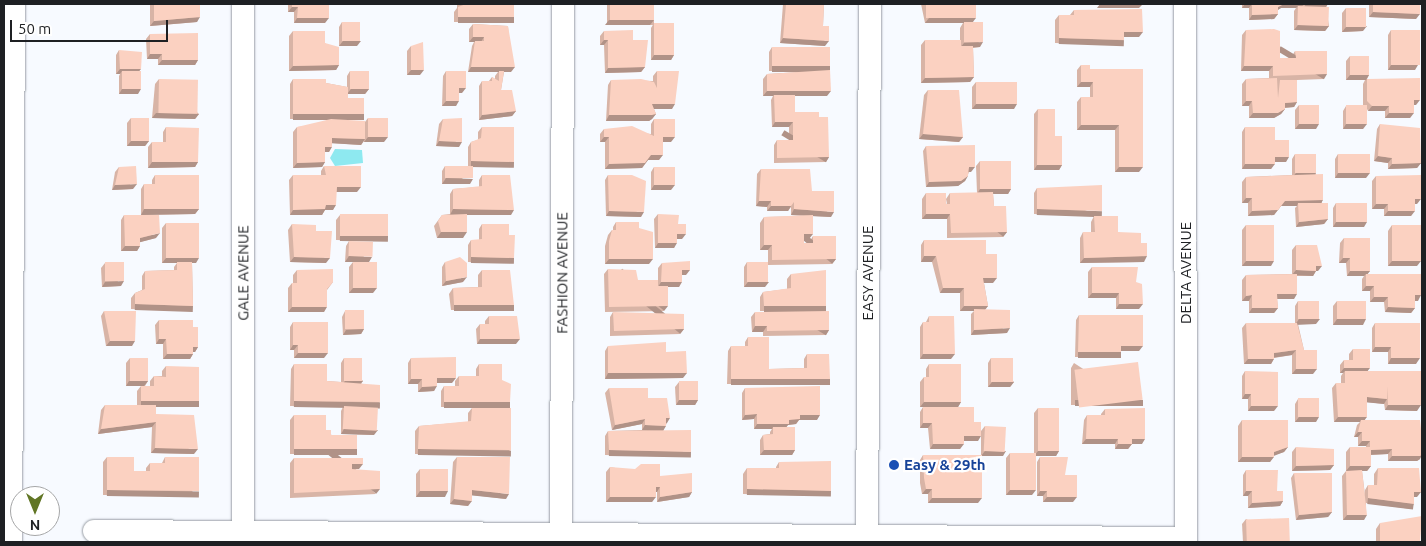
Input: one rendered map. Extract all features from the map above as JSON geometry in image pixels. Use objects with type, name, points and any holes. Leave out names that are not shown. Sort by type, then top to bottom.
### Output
[{"type":"highway","points":[[8,542],[11,4]]},
{"type":"street","name":"GALE AVENUE","points":[[243,4],[243,536]]},
{"type":"street","name":"FASHION AVENUE","points":[[561,538],[563,4]]},
{"type":"street","name":"EASY AVENUE","points":[[867,539],[870,4]]},
{"type":"street","name":"DELTA AVENUE","points":[[1185,4],[1186,540]]},
{"type":"street","points":[[94,531],[243,536],[1186,540]]},
{"type":"water","points":[[335,149],[362,150],[363,163],[335,166],[330,158]]},
{"type":"building","points":[[154,4],[200,4],[200,17],[154,21]]},
{"type":"building","points":[[292,4],[329,4],[329,18],[297,18],[298,7],[292,7]]},
{"type":"building","points":[[466,4],[514,4],[514,17],[458,17],[458,7]]},
{"type":"building","points":[[610,4],[654,4],[654,20],[610,20]]},
{"type":"building","points":[[786,4],[824,4],[823,26],[829,26],[829,41],[783,38]]},
{"type":"building","points":[[926,4],[976,4],[976,18],[926,18]]},
{"type":"building","points":[[1252,4],[1284,4],[1278,7],[1278,14],[1252,15]]},
{"type":"building","points":[[1373,4],[1420,4],[1420,14],[1373,12]]},
{"type":"building","points":[[1298,6],[1329,7],[1328,26],[1297,25]]},
{"type":"building","points":[[1346,8],[1366,8],[1366,27],[1346,27]]},
{"type":"building","points":[[1142,9],[1143,32],[1124,32],[1124,40],[1059,38],[1059,15],[1074,15],[1074,10]]},
{"type":"building","points":[[342,22],[360,22],[360,41],[342,41]]},
{"type":"building","points":[[964,22],[983,22],[983,42],[964,42]]},
{"type":"building","points":[[654,23],[674,23],[674,55],[654,55]]},
{"type":"building","points":[[473,24],[508,26],[515,67],[471,67],[475,41],[484,41],[484,37],[473,37]]},
{"type":"building","points":[[1274,29],[1280,31],[1280,58],[1296,58],[1295,51],[1327,51],[1327,74],[1273,76],[1273,66],[1244,66],[1246,30]]},
{"type":"building","points":[[633,30],[633,40],[648,40],[645,67],[608,68],[608,40],[604,40],[604,31]]},
{"type":"building","points":[[1391,30],[1420,30],[1420,65],[1391,65]]},
{"type":"building","points":[[293,31],[325,31],[325,43],[339,47],[339,65],[293,66]]},
{"type":"building","points":[[198,33],[198,60],[162,60],[162,54],[150,54],[150,34]]},
{"type":"building","points":[[925,40],[961,40],[961,46],[973,46],[974,77],[925,78]]},
{"type":"building","points":[[423,42],[424,70],[411,70],[411,46]]},
{"type":"building","points":[[772,47],[830,47],[830,66],[772,66]]},
{"type":"building","points":[[119,50],[142,52],[141,69],[120,69]]},
{"type":"building","points":[[1350,56],[1369,56],[1369,75],[1350,75]]},
{"type":"building","points":[[1081,65],[1090,65],[1090,69],[1143,69],[1143,167],[1119,167],[1119,125],[1081,125],[1081,97],[1093,97],[1093,82],[1081,82]]},
{"type":"building","points":[[830,70],[831,91],[767,91],[767,74]]},
{"type":"building","points":[[122,71],[141,71],[141,89],[122,89]]},
{"type":"building","points":[[350,71],[369,71],[369,89],[350,89]]},
{"type":"building","points":[[446,71],[466,71],[466,88],[459,88],[459,101],[446,101]]},
{"type":"building","points":[[499,71],[504,71],[501,90],[512,90],[516,111],[482,115],[482,81],[492,81],[492,77],[499,81]]},
{"type":"building","points":[[657,71],[679,71],[675,104],[652,104],[656,114],[652,115],[609,115],[611,80],[641,79],[654,82],[657,88]]},
{"type":"building","points":[[1277,78],[1278,98],[1280,80],[1297,80],[1297,102],[1285,103],[1285,109],[1278,113],[1253,113],[1252,101],[1246,101],[1246,79]]},
{"type":"building","points":[[1420,78],[1420,100],[1414,100],[1414,113],[1389,113],[1389,106],[1372,106],[1367,101],[1367,79]]},
{"type":"building","points":[[159,79],[198,80],[197,114],[158,113]]},
{"type":"building","points":[[293,79],[326,79],[326,83],[348,87],[348,98],[364,98],[364,114],[293,114]]},
{"type":"building","points":[[976,82],[1017,82],[1017,104],[976,104]]},
{"type":"building","points":[[928,90],[959,90],[963,137],[923,134]]},
{"type":"building","points":[[774,95],[795,95],[795,112],[819,112],[819,117],[828,117],[829,157],[777,158],[777,140],[793,140],[793,122],[775,122]]},
{"type":"building","points":[[1299,105],[1319,105],[1319,124],[1299,124]]},
{"type":"building","points":[[1346,105],[1367,105],[1367,124],[1346,124]]},
{"type":"building","points":[[1038,109],[1055,109],[1055,136],[1062,136],[1062,165],[1037,165]]},
{"type":"building","points":[[131,118],[149,118],[149,141],[131,141]]},
{"type":"building","points":[[368,118],[388,118],[388,137],[368,137]]},
{"type":"building","points":[[462,118],[462,142],[439,141],[443,119]]},
{"type":"building","points":[[331,119],[365,121],[365,139],[332,138],[332,147],[325,147],[325,162],[297,163],[297,127]]},
{"type":"building","points":[[654,119],[675,119],[675,137],[663,137],[663,155],[651,155],[645,163],[609,164],[609,137],[604,137],[604,129],[632,126],[654,136]]},
{"type":"building","points":[[1380,124],[1420,128],[1421,163],[1392,164],[1392,158],[1378,156]]},
{"type":"building","points":[[166,127],[199,128],[198,162],[152,162],[152,142],[166,142]]},
{"type":"building","points":[[482,127],[514,127],[514,162],[471,161],[471,142],[481,138]]},
{"type":"building","points":[[1245,127],[1275,127],[1275,140],[1289,140],[1289,157],[1275,157],[1275,164],[1245,164]]},
{"type":"building","points":[[975,145],[975,167],[969,167],[968,176],[961,181],[929,182],[926,146]]},
{"type":"building","points":[[1295,154],[1316,154],[1316,173],[1295,173]]},
{"type":"building","points":[[1338,154],[1370,154],[1370,173],[1338,173]]},
{"type":"building","points":[[980,161],[1011,161],[1011,189],[980,189]]},
{"type":"building","points":[[136,166],[137,184],[115,185],[119,167]]},
{"type":"building","points":[[324,166],[361,166],[361,187],[337,187],[336,205],[326,205],[325,209],[293,210],[293,175],[326,175]]},
{"type":"building","points":[[445,166],[473,166],[473,178],[445,178]]},
{"type":"building","points":[[654,167],[675,167],[675,185],[654,185]]},
{"type":"building","points":[[761,169],[810,169],[812,191],[834,191],[834,212],[794,209],[794,202],[791,206],[771,206],[771,201],[759,201]]},
{"type":"building","points":[[1323,174],[1323,200],[1285,201],[1278,210],[1252,211],[1252,198],[1246,198],[1246,177]]},
{"type":"building","points":[[155,175],[199,175],[199,209],[144,209],[144,184],[155,184]]},
{"type":"building","points":[[482,175],[510,175],[514,210],[453,209],[453,189],[482,186]]},
{"type":"building","points":[[608,175],[632,175],[646,181],[644,212],[609,211]]},
{"type":"building","points":[[1421,175],[1421,199],[1415,199],[1415,211],[1388,211],[1388,204],[1376,204],[1376,176]]},
{"type":"building","points":[[1102,185],[1102,211],[1037,209],[1037,188]]},
{"type":"building","points":[[993,192],[994,206],[1006,206],[1007,232],[951,233],[950,214],[926,214],[926,193],[946,193],[946,204],[950,204],[950,193]]},
{"type":"building","points":[[1298,203],[1328,203],[1328,219],[1299,222]]},
{"type":"building","points":[[1336,203],[1367,203],[1367,222],[1336,222]]},
{"type":"building","points":[[340,214],[388,214],[388,236],[340,236]]},
{"type":"building","points":[[467,214],[467,232],[441,232],[438,221],[442,215]]},
{"type":"building","points":[[658,214],[679,215],[678,224],[686,224],[686,234],[677,234],[677,243],[658,243]]},
{"type":"building","points":[[124,215],[159,215],[160,233],[140,238],[140,246],[125,246]]},
{"type":"building","points":[[813,215],[813,234],[804,234],[804,243],[813,243],[813,236],[836,236],[836,259],[772,260],[772,245],[764,245],[764,217]]},
{"type":"building","points":[[1094,216],[1118,216],[1118,232],[1141,233],[1141,243],[1147,243],[1147,256],[1084,258],[1083,232],[1095,232]]},
{"type":"building","points":[[616,222],[639,222],[639,228],[653,232],[653,259],[609,259],[609,241],[612,230],[616,230]]},
{"type":"building","points":[[166,223],[199,223],[199,258],[166,258]]},
{"type":"building","points":[[292,224],[316,225],[316,231],[332,231],[330,258],[294,257]]},
{"type":"building","points":[[482,224],[509,224],[509,235],[515,235],[514,258],[471,257],[471,240],[482,239]]},
{"type":"building","points":[[1246,225],[1274,225],[1274,261],[1246,261]]},
{"type":"building","points":[[1392,225],[1421,225],[1421,261],[1392,261]]},
{"type":"building","points":[[1344,238],[1370,238],[1370,271],[1350,271],[1350,258],[1343,258]]},
{"type":"building","points":[[924,240],[986,240],[986,254],[997,254],[997,278],[983,278],[988,306],[964,306],[964,288],[943,288],[936,256],[924,256]]},
{"type":"building","points":[[349,241],[373,242],[372,257],[348,256]]},
{"type":"building","points":[[1296,245],[1317,245],[1322,266],[1316,266],[1316,271],[1296,270]]},
{"type":"building","points":[[460,257],[467,263],[467,277],[446,281],[445,262]]},
{"type":"building","points":[[690,261],[690,270],[682,270],[682,282],[661,282],[662,263]]},
{"type":"building","points":[[105,262],[124,262],[124,281],[105,281]]},
{"type":"building","points":[[177,262],[192,262],[193,306],[135,304],[135,293],[145,289],[145,271],[177,270]]},
{"type":"building","points":[[353,262],[377,262],[377,288],[353,288]]},
{"type":"building","points":[[747,262],[768,262],[768,282],[747,282]]},
{"type":"building","points":[[1092,267],[1138,267],[1136,282],[1142,284],[1143,304],[1119,304],[1119,293],[1092,293]]},
{"type":"building","points":[[333,269],[333,282],[327,289],[327,307],[292,307],[292,283],[297,283],[297,270]]},
{"type":"building","points":[[608,269],[636,270],[638,280],[658,280],[658,286],[668,286],[668,306],[609,307]]},
{"type":"building","points":[[482,270],[510,270],[514,305],[454,305],[453,288],[482,287]]},
{"type":"building","points":[[826,270],[826,306],[764,306],[763,292],[791,288],[791,274]]},
{"type":"building","points":[[1297,274],[1297,294],[1277,294],[1278,308],[1252,308],[1252,295],[1246,296],[1246,275]]},
{"type":"building","points":[[1366,274],[1421,274],[1421,295],[1415,295],[1415,308],[1388,307],[1388,297],[1374,297],[1374,286],[1366,286]]},
{"type":"building","points":[[1298,301],[1319,301],[1319,319],[1298,319]]},
{"type":"building","points":[[1337,301],[1366,301],[1366,319],[1337,319]]},
{"type":"building","points":[[974,309],[1010,310],[1010,328],[974,330]]},
{"type":"building","points":[[345,310],[364,310],[364,329],[345,329]]},
{"type":"building","points":[[104,311],[136,311],[135,341],[110,341]]},
{"type":"building","points":[[829,311],[829,330],[767,331],[767,326],[755,326],[755,312]]},
{"type":"building","points":[[613,312],[684,314],[684,329],[614,331]]},
{"type":"building","points":[[1079,315],[1143,315],[1143,346],[1121,346],[1121,352],[1078,352]]},
{"type":"building","points":[[489,316],[517,316],[520,339],[480,339],[480,324],[489,324]]},
{"type":"building","points":[[929,316],[954,316],[955,354],[923,354],[923,322],[929,322]]},
{"type":"building","points":[[159,320],[193,320],[193,327],[198,327],[198,347],[193,347],[193,354],[167,354],[166,339],[159,339]]},
{"type":"building","points":[[293,322],[328,322],[328,353],[298,353],[298,345],[293,345]]},
{"type":"building","points":[[1246,323],[1297,323],[1304,350],[1317,350],[1317,369],[1296,369],[1296,350],[1274,353],[1274,359],[1248,359]]},
{"type":"building","points":[[1375,323],[1420,323],[1420,358],[1391,358],[1391,347],[1375,347]]},
{"type":"building","points":[[748,337],[769,337],[769,369],[807,368],[807,354],[829,354],[830,379],[731,379],[731,346],[748,346]]},
{"type":"building","points":[[666,342],[666,352],[686,351],[687,373],[608,373],[608,346]]},
{"type":"building","points":[[1353,349],[1370,349],[1370,368],[1344,368],[1344,360],[1353,360]]},
{"type":"building","points":[[456,357],[456,378],[437,378],[437,386],[422,387],[422,379],[411,379],[411,358]]},
{"type":"building","points":[[130,358],[148,358],[148,381],[130,381]]},
{"type":"building","points":[[344,358],[362,358],[362,381],[344,381]]},
{"type":"building","points":[[991,358],[1013,358],[1013,382],[991,382]]},
{"type":"building","points":[[1138,362],[1143,400],[1079,408],[1074,370]]},
{"type":"building","points":[[294,364],[327,364],[327,381],[380,385],[380,402],[294,401]]},
{"type":"building","points":[[479,364],[502,364],[502,380],[511,384],[510,402],[444,402],[444,386],[459,386],[459,376],[479,376]]},
{"type":"building","points":[[929,364],[961,364],[961,402],[924,402],[924,377],[929,377]]},
{"type":"building","points":[[166,366],[199,367],[199,401],[141,401],[141,386],[154,386],[154,376],[166,377]]},
{"type":"building","points":[[1245,371],[1278,372],[1278,406],[1251,406],[1251,394],[1245,394]]},
{"type":"building","points":[[1345,371],[1421,371],[1421,405],[1388,405],[1387,386],[1387,399],[1367,397],[1367,417],[1338,417],[1336,383],[1345,383]]},
{"type":"building","points":[[679,381],[698,381],[698,400],[679,400]]},
{"type":"building","points":[[820,386],[820,415],[800,415],[800,419],[789,420],[789,424],[757,424],[757,414],[745,415],[745,388]]},
{"type":"building","points":[[609,388],[648,388],[648,398],[667,398],[670,418],[666,418],[666,426],[645,425],[645,419],[615,425]]},
{"type":"building","points":[[1298,398],[1319,398],[1319,417],[1298,417]]},
{"type":"building","points":[[105,405],[156,405],[156,414],[194,415],[198,449],[155,448],[156,422],[101,429]]},
{"type":"building","points":[[344,406],[378,408],[377,431],[343,429]]},
{"type":"building","points":[[923,407],[974,407],[974,422],[981,422],[981,436],[964,436],[964,444],[933,444],[932,423],[923,423]]},
{"type":"building","points":[[472,408],[511,408],[511,450],[418,449],[419,426],[471,421]]},
{"type":"building","points":[[1038,408],[1059,408],[1059,451],[1038,451]]},
{"type":"building","points":[[1145,408],[1145,439],[1132,439],[1132,444],[1118,444],[1118,439],[1086,439],[1087,415],[1105,415],[1105,409]]},
{"type":"building","points":[[294,415],[326,415],[326,430],[331,430],[331,435],[357,435],[357,449],[294,449]]},
{"type":"building","points":[[1242,420],[1288,420],[1288,447],[1274,452],[1274,457],[1242,457]]},
{"type":"building","points":[[1361,420],[1420,420],[1422,455],[1392,456],[1392,449],[1371,450],[1371,466],[1350,466],[1350,447],[1370,447],[1370,441],[1362,441],[1362,432],[1358,432]]},
{"type":"building","points":[[985,426],[1006,427],[1005,452],[984,451]]},
{"type":"building","points":[[773,427],[795,427],[795,450],[764,450],[763,435],[773,434]]},
{"type":"building","points":[[691,430],[691,452],[609,450],[608,431]]},
{"type":"building","points":[[1296,447],[1334,449],[1334,465],[1296,466]]},
{"type":"building","points":[[1010,453],[1036,453],[1036,490],[1010,490]]},
{"type":"building","points":[[923,455],[982,455],[982,498],[932,498],[932,489],[926,489]]},
{"type":"building","points":[[107,457],[134,457],[134,471],[150,471],[150,463],[165,463],[165,457],[199,457],[199,491],[107,490]]},
{"type":"building","points":[[457,457],[510,457],[509,494],[472,490],[472,501],[454,499]]},
{"type":"building","points":[[1040,457],[1068,457],[1065,475],[1077,475],[1077,497],[1047,497],[1047,491],[1040,491]]},
{"type":"building","points":[[294,458],[363,458],[363,464],[352,464],[352,469],[380,471],[380,489],[294,493]]},
{"type":"building","points":[[831,461],[831,491],[747,489],[747,468],[779,468],[779,462]]},
{"type":"building","points":[[641,464],[660,464],[660,476],[692,473],[692,492],[660,497],[660,487],[656,487],[656,497],[610,497],[610,467],[635,469]]},
{"type":"building","points":[[1378,468],[1419,468],[1421,492],[1414,492],[1414,504],[1368,498],[1368,485],[1377,485]]},
{"type":"building","points":[[420,469],[448,469],[448,491],[420,491]]},
{"type":"building","points":[[1246,470],[1278,470],[1277,491],[1283,491],[1283,501],[1252,503],[1252,491],[1246,491]]},
{"type":"building","points":[[1362,470],[1367,515],[1347,515],[1346,471]]},
{"type":"building","points":[[1294,473],[1332,473],[1332,512],[1299,515]]},
{"type":"building","points":[[1422,516],[1420,542],[1380,542],[1380,523]]},
{"type":"building","points":[[1289,518],[1290,542],[1247,542],[1246,520]]},
{"type":"place","name":"Easy & 29th","points":[[894,465]]}]
